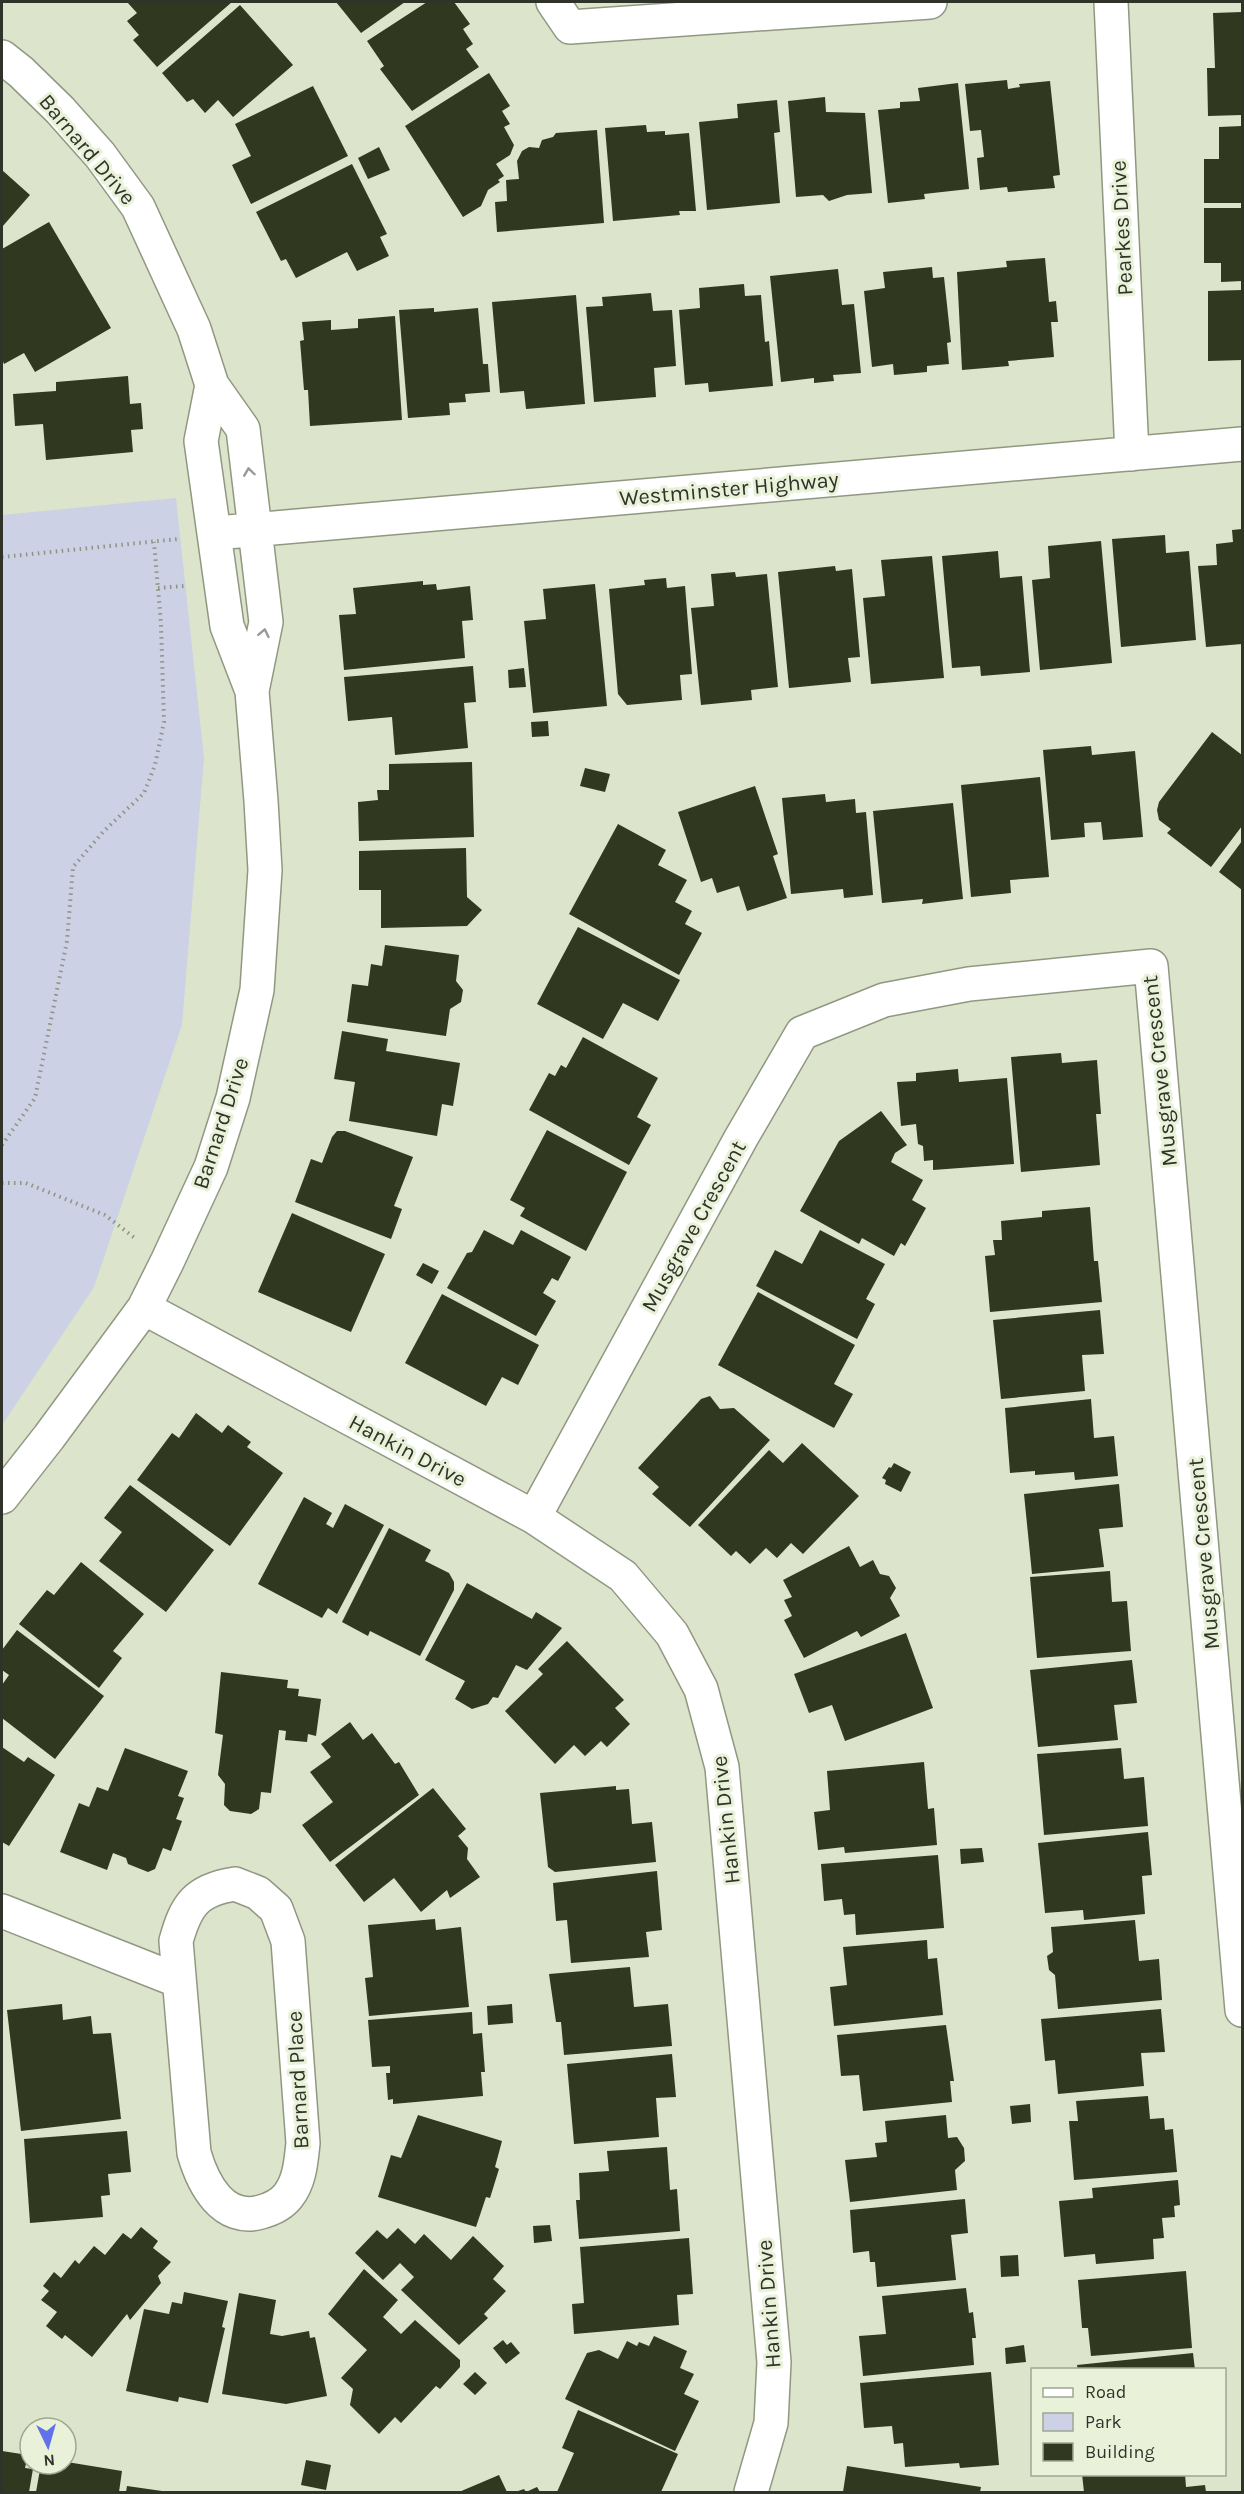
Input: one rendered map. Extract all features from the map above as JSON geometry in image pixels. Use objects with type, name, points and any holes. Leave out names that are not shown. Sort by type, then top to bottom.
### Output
[{"type":"street","points":[[554,2],[570,27],[930,2]]},
{"type":"street","name":"Pearkes Drive","points":[[1111,2],[1132,454]]},
{"type":"street","name":"Barnard Drive","points":[[2,57],[60,110],[99,155],[138,207],[194,329],[212,386],[243,429],[257,530],[266,622],[252,691],[265,870],[257,990],[233,1098],[211,1167],[144,1308],[61,1422],[2,1497]]},
{"type":"street","name":"Barnard Drive","points":[[212,386],[201,441],[202,536],[227,626],[252,691]]},
{"type":"street","name":"Westminster Highway","points":[[202,536],[1242,444]]},
{"type":"street","name":"Musgrave Crescent","points":[[534,1517],[741,1138],[802,1033],[894,998],[969,984],[1151,966],[1242,2010]]},
{"type":"street","name":"Hankin Drive","points":[[144,1308],[534,1517],[623,1576],[672,1634],[702,1689],[722,1767],[774,2362],[771,2424],[751,2493]]},
{"type":"street","name":"Barnard Place","points":[[235,1884],[258,1893],[276,1909],[288,1941],[303,2144],[300,2170],[289,2195],[275,2208],[254,2214],[232,2212],[216,2198],[201,2177],[194,2153],[179,1982],[176,1941],[184,1913],[201,1896],[213,1888],[235,1884]]},
{"type":"street","points":[[2,1911],[179,1982]]},
{"type":"path","points":[[2,557],[202,536]]},
{"type":"path","points":[[2,1145],[36,1098],[67,941],[73,867],[103,832],[144,793],[155,765],[164,722],[161,624],[154,542]]},
{"type":"path","points":[[2,1183],[26,1183],[105,1215],[124,1227],[140,1243]]},
{"type":"green space","points":[[176,498],[204,758],[182,1025],[94,1287],[2,1425],[2,515]]},
{"type":"building","points":[[127,2],[232,2],[157,67],[133,40],[139,35],[127,21],[137,13]]},
{"type":"building","points":[[336,2],[405,2],[361,33]]},
{"type":"building","points":[[427,2],[454,2],[470,24],[463,29],[473,44],[466,49],[479,67],[412,111],[380,69],[384,66],[367,41]]},
{"type":"building","points":[[240,5],[293,65],[233,117],[218,100],[205,113],[193,99],[187,102],[162,73]]},
{"type":"building","points":[[1242,12],[1242,115],[1208,116],[1207,68],[1215,68],[1213,13]]},
{"type":"building","points":[[489,73],[510,106],[502,111],[510,124],[504,127],[514,145],[510,155],[496,164],[504,176],[498,180],[500,182],[488,190],[481,206],[463,217],[405,126]]},
{"type":"building","points":[[1007,80],[1008,89],[1020,87],[1019,84],[1050,81],[1060,175],[1053,176],[1055,188],[1008,192],[1007,187],[980,190],[977,158],[984,157],[981,130],[970,131],[965,84]]},
{"type":"building","points":[[958,83],[969,189],[924,194],[925,199],[888,203],[878,110],[900,108],[900,102],[920,101],[918,88]]},
{"type":"building","points":[[313,86],[348,156],[251,204],[232,165],[251,156],[235,124]]},
{"type":"building","points":[[825,97],[826,112],[865,113],[872,193],[847,195],[829,201],[823,195],[796,197],[788,101]]},
{"type":"building","points":[[777,100],[780,132],[774,133],[780,203],[707,210],[699,122],[738,118],[737,104]]},
{"type":"building","points":[[646,125],[647,132],[665,131],[665,135],[689,133],[696,211],[679,211],[680,215],[613,221],[605,128]]},
{"type":"building","points":[[1242,126],[1242,203],[1204,203],[1204,159],[1219,159],[1219,127]]},
{"type":"building","points":[[597,130],[604,223],[497,232],[495,202],[507,201],[506,180],[519,179],[517,161],[522,151],[529,147],[539,148],[542,140],[553,137],[556,133]]},
{"type":"building","points":[[379,147],[390,170],[368,179],[358,158]]},
{"type":"building","points":[[352,164],[387,234],[380,237],[389,256],[357,271],[347,252],[296,278],[286,259],[281,261],[256,212]]},
{"type":"building","points":[[2,170],[30,195],[2,227]]},
{"type":"building","points":[[1204,208],[1242,208],[1242,281],[1221,282],[1221,263],[1204,263]]},
{"type":"building","points":[[49,222],[111,328],[35,372],[24,353],[4,364],[2,359],[2,249]]},
{"type":"building","points":[[1045,258],[1049,302],[1056,301],[1058,322],[1051,322],[1054,357],[1008,361],[1009,366],[962,370],[957,272],[1007,267],[1006,261]]},
{"type":"building","points":[[932,267],[933,278],[944,277],[951,342],[947,343],[949,364],[927,366],[927,372],[894,375],[893,364],[872,367],[864,291],[885,288],[883,272]]},
{"type":"building","points":[[838,269],[842,305],[854,304],[861,373],[833,375],[834,381],[814,383],[814,378],[781,382],[770,276]]},
{"type":"building","points":[[744,284],[745,296],[761,295],[765,342],[769,341],[773,386],[709,392],[708,383],[685,385],[679,310],[700,308],[699,288]]},
{"type":"building","points":[[1242,290],[1242,360],[1208,361],[1208,291]]},
{"type":"building","points":[[651,293],[653,311],[672,310],[676,366],[654,368],[656,397],[594,402],[586,307],[603,306],[602,297]]},
{"type":"building","points":[[576,295],[585,404],[526,409],[524,391],[500,393],[492,302]]},
{"type":"building","points":[[434,308],[434,312],[478,308],[483,364],[488,364],[490,392],[465,394],[466,402],[449,403],[450,415],[408,418],[399,310]]},
{"type":"building","points":[[395,316],[402,420],[310,426],[308,390],[304,390],[300,341],[304,340],[302,322],[331,320],[331,330],[358,328],[358,319]]},
{"type":"building","points":[[128,376],[130,404],[141,403],[143,429],[131,430],[133,452],[46,460],[43,424],[15,426],[13,394],[56,391],[56,382]]},
{"type":"building","points":[[1242,529],[1242,644],[1206,647],[1198,566],[1217,565],[1216,544],[1233,542],[1232,530]]},
{"type":"building","points":[[1165,535],[1166,553],[1189,551],[1196,640],[1121,647],[1112,539]]},
{"type":"building","points":[[1101,541],[1112,663],[1040,670],[1032,580],[1050,578],[1048,546]]},
{"type":"building","points":[[998,551],[1000,578],[1022,576],[1030,672],[981,676],[980,666],[952,668],[942,556]]},
{"type":"building","points":[[932,556],[944,678],[871,684],[863,598],[885,596],[881,560]]},
{"type":"building","points":[[835,566],[836,571],[852,569],[860,657],[848,658],[851,682],[789,688],[778,572]]},
{"type":"building","points":[[735,572],[736,577],[767,574],[778,687],[751,690],[752,700],[701,705],[691,608],[714,606],[711,574]]},
{"type":"building","points":[[666,578],[667,588],[685,586],[692,674],[680,675],[682,700],[627,705],[618,694],[609,589],[645,585],[644,580]]},
{"type":"building","points":[[423,581],[423,585],[436,584],[437,590],[470,586],[473,620],[462,621],[465,658],[344,670],[339,615],[356,614],[353,588]]},
{"type":"building","points":[[595,584],[607,706],[533,713],[524,621],[546,619],[543,589]]},
{"type":"building","points":[[473,666],[476,702],[464,703],[468,748],[395,755],[392,717],[348,721],[344,677]]},
{"type":"building","points":[[524,668],[526,687],[509,688],[508,670]]},
{"type":"building","points":[[548,721],[549,736],[532,737],[531,722]]},
{"type":"building","points":[[1212,732],[1242,755],[1242,826],[1211,867],[1167,833],[1171,829],[1159,820],[1157,810],[1159,802]]},
{"type":"building","points":[[1091,746],[1092,755],[1135,751],[1143,837],[1103,840],[1101,822],[1084,823],[1085,837],[1051,840],[1043,750]]},
{"type":"building","points":[[472,762],[474,837],[359,841],[358,802],[378,800],[377,790],[389,790],[389,764]]},
{"type":"building","points":[[585,768],[610,774],[605,792],[580,786]]},
{"type":"building","points":[[1040,777],[1049,877],[1010,880],[1011,893],[971,897],[961,785]]},
{"type":"building","points":[[755,786],[778,854],[773,856],[787,898],[747,911],[739,886],[717,893],[712,878],[701,882],[678,812]]},
{"type":"building","points":[[825,794],[826,802],[855,799],[856,813],[866,812],[873,895],[844,898],[843,889],[791,894],[782,798]]},
{"type":"building","points":[[953,803],[963,899],[922,904],[923,899],[882,903],[873,811]]},
{"type":"building","points":[[618,824],[666,850],[658,865],[687,880],[675,902],[692,911],[685,924],[702,933],[679,975],[569,914]]},
{"type":"building","points":[[1242,841],[1242,890],[1219,872]]},
{"type":"building","points":[[466,848],[467,897],[482,910],[467,926],[381,928],[381,890],[359,890],[359,851]]},
{"type":"building","points":[[578,927],[680,980],[658,1021],[623,1003],[603,1039],[537,1004]]},
{"type":"building","points":[[385,945],[459,955],[456,981],[463,990],[461,1002],[450,1009],[446,1036],[347,1022],[352,984],[368,986],[371,964],[382,966]]},
{"type":"building","points":[[342,1031],[388,1039],[386,1051],[460,1063],[453,1106],[442,1104],[437,1136],[349,1121],[355,1082],[334,1079]]},
{"type":"building","points":[[583,1037],[658,1078],[637,1117],[651,1125],[629,1165],[529,1110],[549,1073],[555,1076],[561,1065],[566,1068]]},
{"type":"building","points":[[1061,1053],[1062,1063],[1097,1060],[1101,1114],[1096,1114],[1100,1165],[1021,1172],[1011,1057]]},
{"type":"building","points":[[958,1069],[959,1082],[1007,1078],[1014,1164],[933,1170],[933,1160],[924,1161],[923,1146],[918,1144],[916,1124],[901,1126],[897,1082],[916,1081],[916,1073]]},
{"type":"building","points":[[881,1111],[907,1145],[895,1153],[891,1162],[923,1180],[912,1200],[926,1208],[905,1246],[901,1243],[894,1256],[862,1238],[859,1244],[800,1211],[839,1141]]},
{"type":"building","points":[[547,1130],[627,1172],[586,1251],[520,1216],[525,1208],[510,1200]]},
{"type":"building","points":[[337,1131],[345,1131],[413,1157],[394,1206],[402,1209],[391,1239],[295,1202],[311,1159],[322,1163],[332,1137]]},
{"type":"building","points":[[1090,1207],[1094,1261],[1098,1261],[1102,1302],[990,1312],[985,1256],[995,1255],[993,1240],[1002,1240],[1001,1221],[1042,1217],[1042,1211]]},
{"type":"building","points":[[292,1213],[385,1254],[351,1332],[258,1292]]},
{"type":"building","points":[[484,1230],[513,1245],[521,1230],[571,1257],[558,1281],[552,1278],[543,1293],[556,1301],[536,1336],[447,1288],[467,1253],[472,1252]]},
{"type":"building","points":[[820,1230],[885,1264],[866,1299],[875,1304],[857,1339],[756,1286],[775,1250],[802,1264]]},
{"type":"building","points":[[423,1263],[439,1271],[432,1284],[416,1275]]},
{"type":"building","points":[[758,1292],[855,1345],[834,1384],[853,1394],[834,1428],[718,1365]]},
{"type":"building","points":[[442,1294],[539,1345],[518,1385],[502,1377],[486,1406],[405,1363]]},
{"type":"building","points":[[1100,1310],[1104,1354],[1082,1355],[1085,1391],[1001,1399],[993,1320]]},
{"type":"building","points":[[710,1396],[720,1409],[734,1408],[770,1440],[690,1527],[652,1494],[659,1487],[638,1468],[701,1399]]},
{"type":"building","points":[[1091,1399],[1094,1438],[1114,1436],[1118,1476],[1075,1480],[1074,1472],[1035,1475],[1035,1471],[1010,1473],[1005,1408]]},
{"type":"building","points":[[196,1413],[222,1433],[228,1425],[251,1442],[247,1447],[283,1473],[230,1546],[137,1480],[172,1433],[179,1438]]},
{"type":"building","points":[[802,1443],[859,1496],[803,1554],[791,1543],[777,1558],[766,1548],[750,1564],[736,1551],[731,1556],[698,1525],[769,1450],[783,1463]]},
{"type":"building","points":[[894,1463],[911,1472],[901,1492],[885,1484],[886,1480],[882,1478]]},
{"type":"building","points":[[1119,1484],[1123,1527],[1099,1529],[1104,1567],[1032,1574],[1024,1494]]},
{"type":"building","points":[[130,1485],[214,1550],[166,1612],[99,1561],[122,1532],[104,1518]]},
{"type":"building","points":[[304,1497],[332,1513],[326,1524],[333,1528],[345,1504],[384,1525],[337,1614],[328,1608],[322,1618],[258,1584]]},
{"type":"building","points":[[389,1528],[431,1550],[425,1561],[449,1573],[454,1582],[454,1590],[420,1656],[370,1631],[368,1636],[342,1622]]},
{"type":"building","points":[[849,1546],[860,1567],[873,1560],[880,1574],[889,1576],[896,1588],[890,1598],[900,1616],[861,1637],[857,1631],[804,1658],[784,1620],[792,1616],[784,1600],[792,1597],[783,1580]]},
{"type":"building","points":[[81,1562],[144,1614],[113,1651],[122,1658],[99,1688],[19,1624],[47,1590],[54,1595]]},
{"type":"building","points":[[1110,1571],[1112,1602],[1127,1601],[1131,1651],[1037,1658],[1030,1577]]},
{"type":"building","points":[[467,1583],[532,1619],[536,1612],[562,1628],[527,1670],[516,1665],[498,1698],[493,1697],[488,1704],[472,1709],[455,1699],[465,1681],[425,1660]]},
{"type":"building","points":[[17,1630],[104,1696],[55,1759],[2,1718],[2,1685],[9,1675],[2,1670],[2,1650]]},
{"type":"building","points":[[906,1633],[933,1708],[845,1741],[832,1705],[809,1713],[794,1674]]},
{"type":"building","points":[[567,1641],[624,1700],[615,1708],[630,1724],[607,1747],[601,1741],[585,1756],[574,1745],[555,1764],[505,1711],[543,1674],[538,1669]]},
{"type":"building","points":[[1132,1660],[1137,1703],[1114,1705],[1118,1740],[1038,1747],[1030,1670]]},
{"type":"building","points":[[221,1672],[288,1680],[287,1688],[299,1689],[298,1696],[321,1699],[316,1736],[308,1734],[307,1742],[285,1740],[286,1731],[279,1730],[271,1793],[261,1792],[259,1809],[251,1814],[230,1811],[224,1805],[225,1784],[218,1775],[223,1735],[215,1733]]},
{"type":"building","points":[[350,1722],[363,1740],[372,1733],[395,1764],[399,1762],[419,1795],[330,1862],[302,1825],[333,1802],[310,1772],[331,1757],[321,1744]]},
{"type":"building","points":[[2,1747],[24,1762],[28,1757],[55,1775],[9,1846],[2,1842]]},
{"type":"building","points":[[125,1748],[188,1771],[178,1796],[184,1798],[176,1819],[182,1821],[171,1851],[163,1848],[155,1869],[148,1872],[128,1864],[126,1858],[113,1853],[107,1870],[60,1852],[79,1803],[89,1807],[97,1787],[108,1791]]},
{"type":"building","points":[[1121,1748],[1124,1779],[1144,1777],[1148,1826],[1044,1835],[1037,1754]]},
{"type":"building","points":[[924,1762],[928,1809],[934,1808],[937,1845],[845,1853],[844,1847],[818,1850],[814,1812],[830,1810],[827,1771]]},
{"type":"building","points":[[616,1786],[616,1790],[629,1789],[632,1824],[652,1822],[656,1862],[555,1872],[548,1867],[540,1793]]},
{"type":"building","points":[[433,1788],[466,1829],[458,1836],[468,1848],[467,1859],[480,1877],[450,1898],[447,1890],[421,1912],[394,1878],[364,1902],[335,1865]]},
{"type":"building","points":[[1148,1832],[1152,1875],[1142,1876],[1145,1914],[1084,1920],[1083,1910],[1045,1913],[1038,1843]]},
{"type":"building","points":[[982,1848],[984,1862],[961,1864],[960,1849]]},
{"type":"building","points":[[938,1855],[944,1928],[856,1935],[855,1914],[844,1915],[842,1899],[824,1901],[821,1864]]},
{"type":"building","points":[[657,1871],[662,1930],[646,1932],[649,1957],[571,1963],[567,1920],[556,1921],[553,1883]]},
{"type":"building","points":[[435,1919],[436,1930],[461,1927],[469,2007],[369,2016],[365,1978],[373,1977],[368,1925]]},
{"type":"building","points":[[1135,1920],[1139,1961],[1159,1959],[1162,2000],[1058,2009],[1055,1975],[1049,1970],[1047,1956],[1053,1952],[1051,1927]]},
{"type":"building","points":[[927,1940],[928,1959],[937,1958],[943,2015],[834,2026],[830,1987],[847,1985],[843,1947]]},
{"type":"building","points":[[630,1967],[634,2007],[668,2004],[672,2046],[564,2055],[561,2022],[556,2022],[549,1974]]},
{"type":"building","points":[[62,2004],[63,2020],[91,2016],[93,2034],[111,2033],[121,2119],[21,2131],[7,2010]]},
{"type":"building","points":[[512,2004],[513,2023],[488,2025],[487,2006]]},
{"type":"building","points":[[1161,2009],[1165,2052],[1141,2053],[1144,2086],[1058,2094],[1055,2060],[1045,2061],[1041,2019]]},
{"type":"building","points":[[472,2012],[473,2034],[482,2033],[485,2072],[481,2072],[483,2096],[393,2104],[393,2099],[388,2100],[386,2073],[390,2073],[390,2066],[372,2067],[368,2020]]},
{"type":"building","points":[[946,2025],[954,2081],[950,2081],[952,2102],[863,2111],[859,2075],[841,2076],[837,2035]]},
{"type":"building","points":[[672,2054],[676,2097],[656,2098],[659,2137],[574,2144],[567,2064]]},
{"type":"building","points":[[1148,2096],[1150,2119],[1164,2118],[1165,2130],[1173,2129],[1177,2172],[1074,2180],[1069,2121],[1078,2121],[1076,2101]]},
{"type":"building","points":[[1030,2104],[1031,2122],[1012,2124],[1010,2106]]},
{"type":"building","points":[[418,2115],[502,2141],[495,2167],[499,2169],[490,2198],[486,2197],[476,2227],[378,2197],[391,2155],[401,2158]]},
{"type":"building","points":[[946,2115],[948,2138],[957,2137],[964,2148],[965,2161],[955,2170],[957,2190],[850,2202],[845,2160],[877,2157],[875,2143],[887,2142],[885,2121]]},
{"type":"building","points":[[127,2131],[131,2172],[108,2174],[110,2195],[101,2196],[103,2217],[30,2223],[24,2139]]},
{"type":"building","points":[[667,2147],[670,2190],[677,2189],[680,2231],[579,2239],[576,2200],[580,2200],[579,2173],[609,2171],[607,2151]]},
{"type":"building","points":[[1178,2180],[1180,2205],[1174,2206],[1175,2217],[1162,2218],[1164,2238],[1153,2239],[1154,2259],[1096,2264],[1095,2254],[1064,2257],[1059,2201],[1093,2198],[1092,2188]]},
{"type":"building","points":[[965,2199],[968,2233],[951,2235],[956,2280],[877,2287],[875,2262],[870,2262],[869,2251],[853,2253],[850,2210]]},
{"type":"building","points":[[550,2225],[552,2241],[534,2243],[533,2226]]},
{"type":"building","points":[[141,2227],[158,2241],[153,2248],[171,2262],[158,2276],[161,2283],[130,2320],[127,2314],[92,2357],[65,2335],[62,2339],[46,2326],[57,2312],[41,2300],[49,2291],[43,2286],[54,2272],[61,2278],[75,2260],[79,2264],[94,2246],[105,2255],[123,2233],[131,2239]]},
{"type":"building","points":[[398,2228],[415,2244],[424,2234],[451,2260],[473,2236],[504,2266],[493,2279],[506,2291],[484,2314],[488,2318],[459,2345],[401,2290],[414,2277],[400,2263],[383,2280],[355,2253],[377,2230],[387,2239]]},
{"type":"building","points":[[689,2238],[693,2294],[677,2295],[679,2325],[574,2334],[572,2304],[584,2303],[580,2247]]},
{"type":"building","points":[[1018,2255],[1019,2276],[1001,2277],[1000,2256]]},
{"type":"building","points":[[364,2269],[398,2300],[383,2317],[401,2334],[415,2320],[460,2360],[460,2367],[440,2389],[436,2386],[401,2423],[395,2417],[379,2434],[350,2405],[353,2389],[341,2378],[367,2350],[328,2314]]},
{"type":"building","points":[[1186,2271],[1192,2348],[1091,2356],[1088,2328],[1082,2328],[1078,2280]]},
{"type":"building","points":[[966,2288],[969,2313],[973,2312],[976,2338],[972,2338],[974,2365],[863,2376],[859,2336],[886,2334],[882,2296]]},
{"type":"building","points":[[184,2292],[228,2301],[222,2327],[225,2328],[208,2403],[179,2397],[178,2402],[126,2391],[144,2309],[169,2314],[172,2302],[182,2304]]},
{"type":"building","points":[[239,2293],[276,2300],[270,2334],[282,2336],[309,2331],[310,2338],[315,2337],[327,2396],[286,2404],[222,2394]]},
{"type":"building","points":[[654,2336],[687,2351],[680,2368],[694,2374],[684,2394],[699,2401],[675,2451],[565,2399],[587,2353],[599,2350],[618,2359],[627,2341],[637,2346],[639,2342],[649,2346]]},
{"type":"building","points":[[503,2340],[507,2345],[511,2342],[520,2353],[506,2364],[493,2348]]},
{"type":"building","points":[[1024,2345],[1026,2362],[1006,2364],[1005,2348]]},
{"type":"building","points":[[1193,2353],[1195,2368],[1078,2368],[1077,2365]]},
{"type":"building","points":[[475,2372],[487,2383],[475,2395],[463,2384]]},
{"type":"building","points":[[991,2372],[999,2465],[960,2468],[959,2463],[905,2467],[903,2443],[894,2444],[892,2426],[864,2428],[860,2383]]},
{"type":"building","points":[[578,2410],[678,2454],[661,2492],[557,2492],[574,2453],[562,2448]]},
{"type":"building","points":[[2,2451],[18,2453],[18,2476],[32,2476],[29,2492],[2,2492]]},
{"type":"building","points":[[306,2460],[331,2465],[326,2490],[301,2485]]},
{"type":"building","points":[[78,2464],[122,2471],[119,2492],[36,2492],[39,2476],[78,2476]]},
{"type":"building","points":[[847,2466],[981,2487],[980,2492],[843,2492]]},
{"type":"building","points":[[499,2475],[507,2492],[459,2492]]},
{"type":"building","points":[[1082,2476],[1185,2476],[1186,2487],[1205,2485],[1206,2492],[1084,2492]]},
{"type":"building","points":[[127,2486],[162,2491],[126,2492]]},
{"type":"building","points":[[537,2487],[540,2492],[526,2492]]}]
